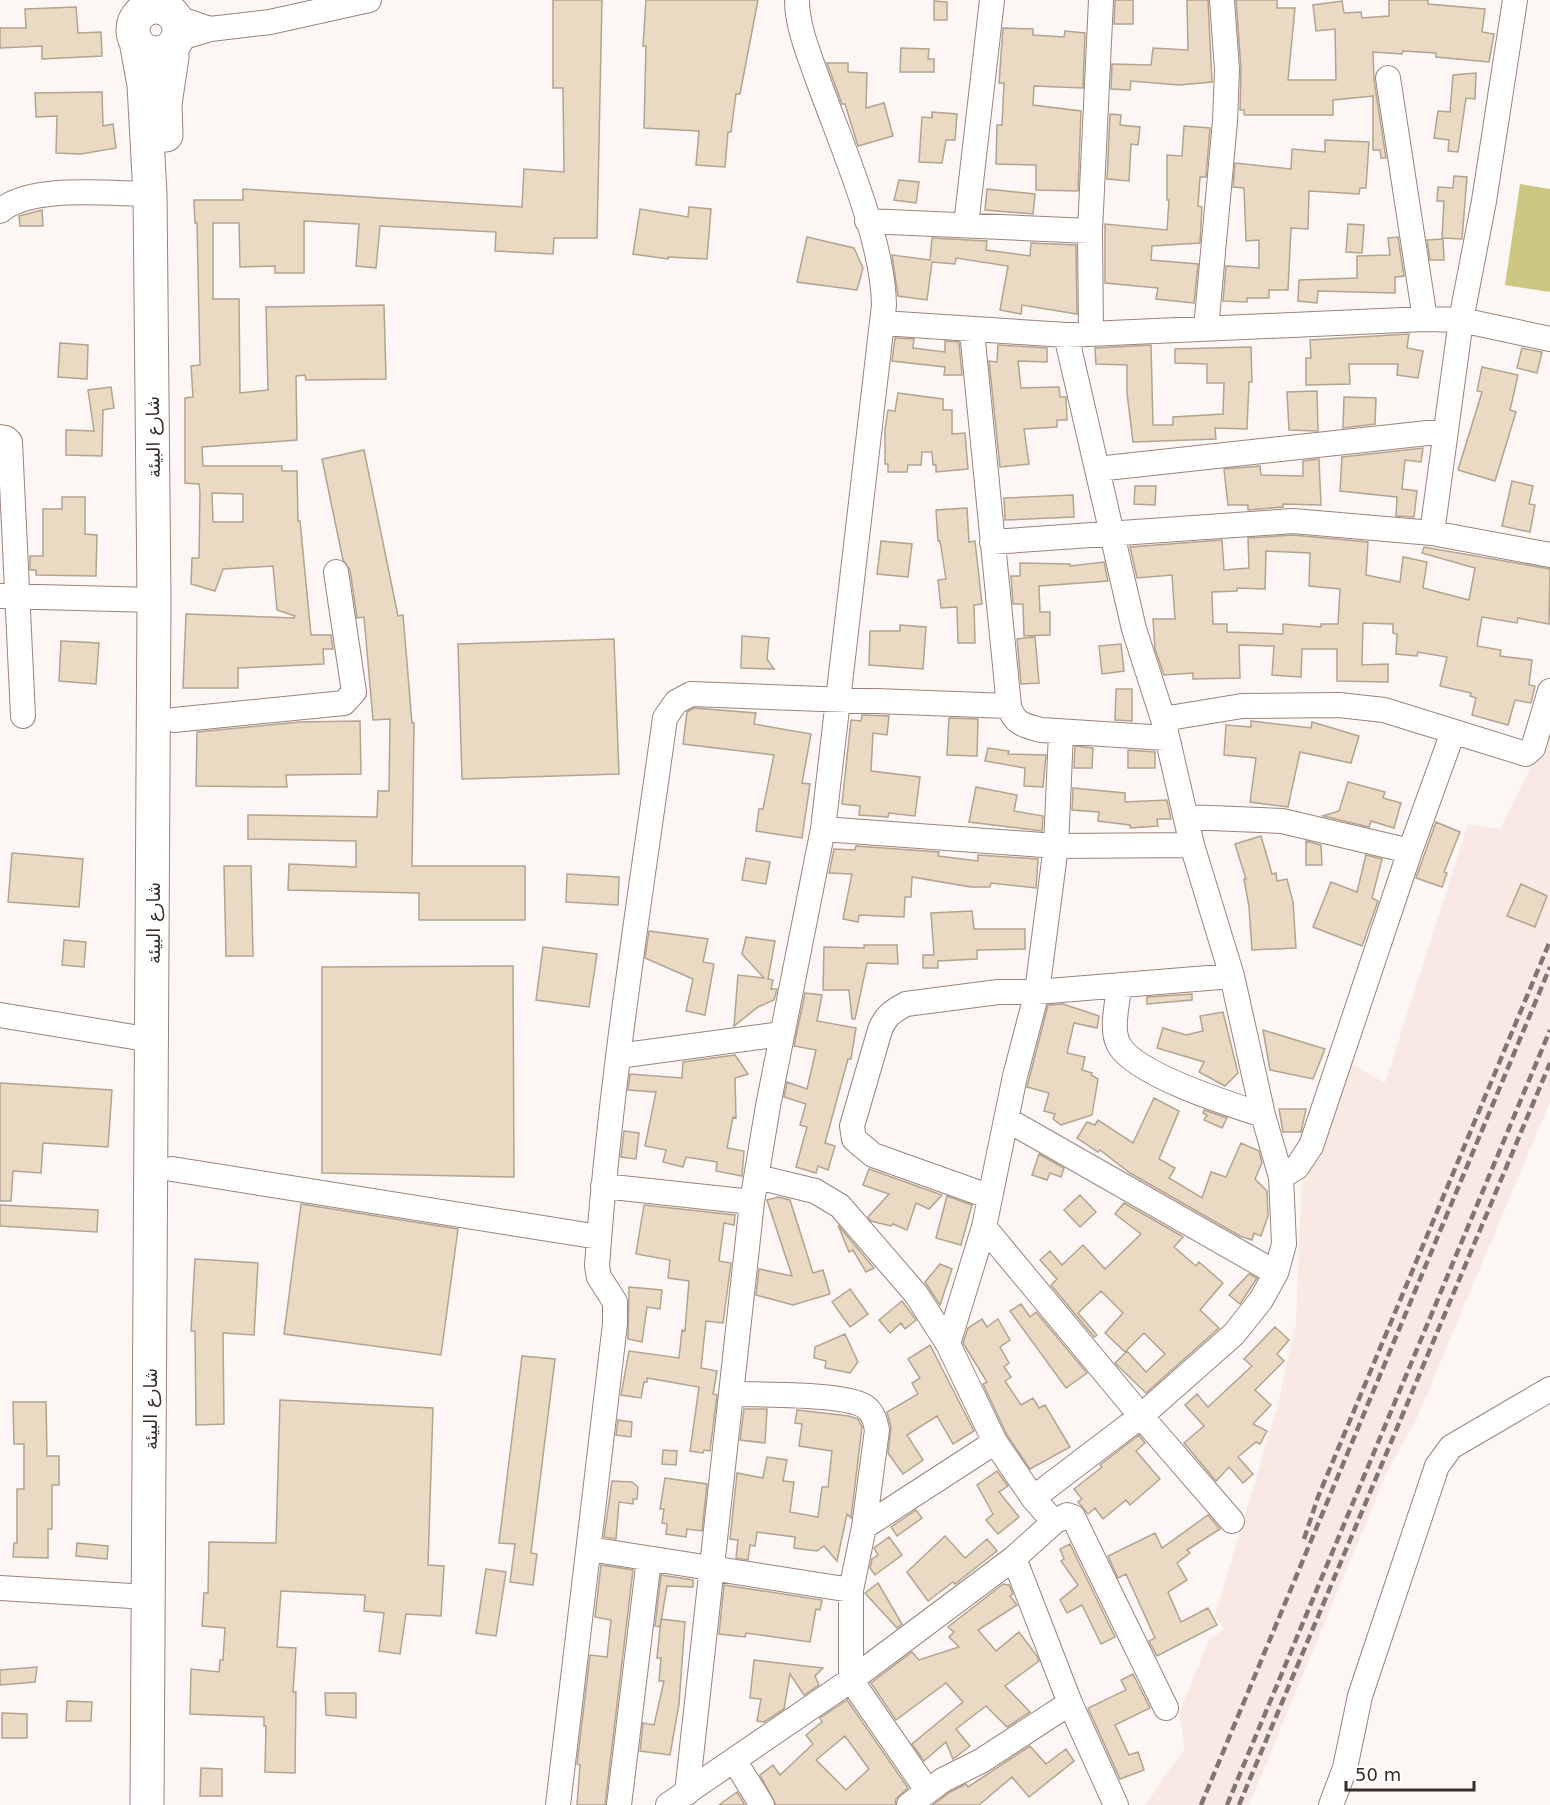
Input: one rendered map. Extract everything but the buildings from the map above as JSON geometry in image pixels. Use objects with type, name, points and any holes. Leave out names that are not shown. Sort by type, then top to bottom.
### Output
[{"type":"highway","name":"شارع البيئة","points":[[147,1805],[154,600],[150,194],[144,85],[137,20],[141,13],[155,7],[172,23],[165,104],[176,498],[172,1169],[164,1805]]},
{"type":"street","points":[[172,23],[210,29],[270,22],[369,0]]},
{"type":"street","points":[[678,1799],[709,1569],[752,1202],[782,1034],[823,829],[836,699],[882,324],[884,291],[867,220],[810,58],[797,10],[797,0]]},
{"type":"street","points":[[966,225],[992,0]]},
{"type":"street","points":[[1092,334],[1090,231],[1101,0]]},
{"type":"street","points":[[1206,329],[1226,121],[1227,70],[1222,0]]},
{"type":"street","points":[[1432,533],[1461,321],[1484,201],[1515,0]]},
{"type":"street","points":[[1388,78],[1425,319]]},
{"type":"street","points":[[0,211],[24,197],[56,194],[150,194]]},
{"type":"street","points":[[867,220],[1090,231]]},
{"type":"street","points":[[882,324],[1066,335],[1425,319],[1461,321],[1550,339]]},
{"type":"street","points":[[972,331],[1009,706],[1012,717],[1022,725],[1061,733],[1164,728],[1242,706],[1339,705],[1384,710],[1526,754],[1533,748],[1550,691]]},
{"type":"street","points":[[1033,1498],[1141,1416],[1234,1334],[1262,1300],[1276,1273],[1284,1244],[1281,1177],[1263,1115],[1232,976],[1192,845],[1164,728],[1134,629],[1066,335]]},
{"type":"street","points":[[1097,469],[1446,431]]},
{"type":"street","points":[[0,437],[10,442],[9,596],[23,716]]},
{"type":"street","points":[[992,542],[1293,521],[1432,533],[1550,555]]},
{"type":"street","points":[[174,720],[344,703],[350,698],[354,692],[336,572]]},
{"type":"street","points":[[9,596],[154,600]]},
{"type":"street","points":[[558,1805],[616,1311],[615,1302],[599,1277],[603,1186],[618,1056],[665,718],[670,709],[691,694],[1009,706]]},
{"type":"street","points":[[1281,1177],[1297,1167],[1311,1146],[1410,851],[1453,732]]},
{"type":"street","points":[[948,1344],[984,1227],[988,1196],[1036,992],[1056,846],[1061,733]]},
{"type":"street","points":[[1186,817],[1282,821],[1410,851]]},
{"type":"street","points":[[823,829],[1056,846],[1192,845]]},
{"type":"street","points":[[988,1196],[873,1155],[854,1139],[852,1126],[884,1018],[906,1004],[983,994],[1119,986],[1232,976]]},
{"type":"street","points":[[1119,986],[1115,1029],[1118,1043],[1126,1053],[1141,1065],[1202,1094],[1263,1115]]},
{"type":"street","points":[[0,1015],[152,1041]]},
{"type":"street","points":[[618,1056],[782,1034]]},
{"type":"street","points":[[1006,1119],[1276,1273]]},
{"type":"street","points":[[172,1169],[599,1237]]},
{"type":"street","points":[[757,1177],[815,1191],[840,1206],[916,1294],[948,1344],[995,1442],[1033,1498],[1054,1522]]},
{"type":"street","points":[[603,1186],[752,1202]]},
{"type":"street","points":[[984,1227],[1141,1416],[1232,1521]]},
{"type":"street","points":[[1331,1805],[1345,1768],[1360,1696],[1437,1466],[1451,1447],[1550,1389]]},
{"type":"street","points":[[730,1394],[827,1398],[866,1407],[875,1420],[876,1430],[864,1527],[851,1590],[851,1680],[918,1798],[981,1761],[1070,1703]]},
{"type":"street","points":[[864,1527],[995,1442]]},
{"type":"street","points":[[678,1799],[851,1680],[1014,1558],[1054,1522],[1067,1515],[1073,1517],[1166,1708]]},
{"type":"street","points":[[589,1549],[851,1590]]},
{"type":"street","points":[[1014,1558],[1070,1703],[1116,1805]]},
{"type":"street","points":[[619,1805],[649,1559]]},
{"type":"street","points":[[0,1588],[148,1597]]},
{"type":"street","points":[[734,1760],[762,1805]]},
{"type":"shaded area","points":[[1520,184],[1550,189],[1550,292],[1505,285]]},
{"type":"shaded area","points":[[1550,714],[1550,1102],[1416,1420],[1387,1472],[1249,1805],[1145,1805],[1185,1748],[1179,1713],[1209,1640],[1224,1629],[1215,1616],[1278,1404],[1296,1323],[1302,1177],[1343,1059],[1385,1083],[1468,824],[1500,829],[1538,753]]},
{"type":"railway","points":[[1304,1539],[1318,1497],[1550,941]]},
{"type":"railway","points":[[1201,1805],[1550,967]]},
{"type":"railway","points":[[1227,1805],[1550,1030]]},
{"type":"railway","points":[[1239,1805],[1550,1063]]}]
